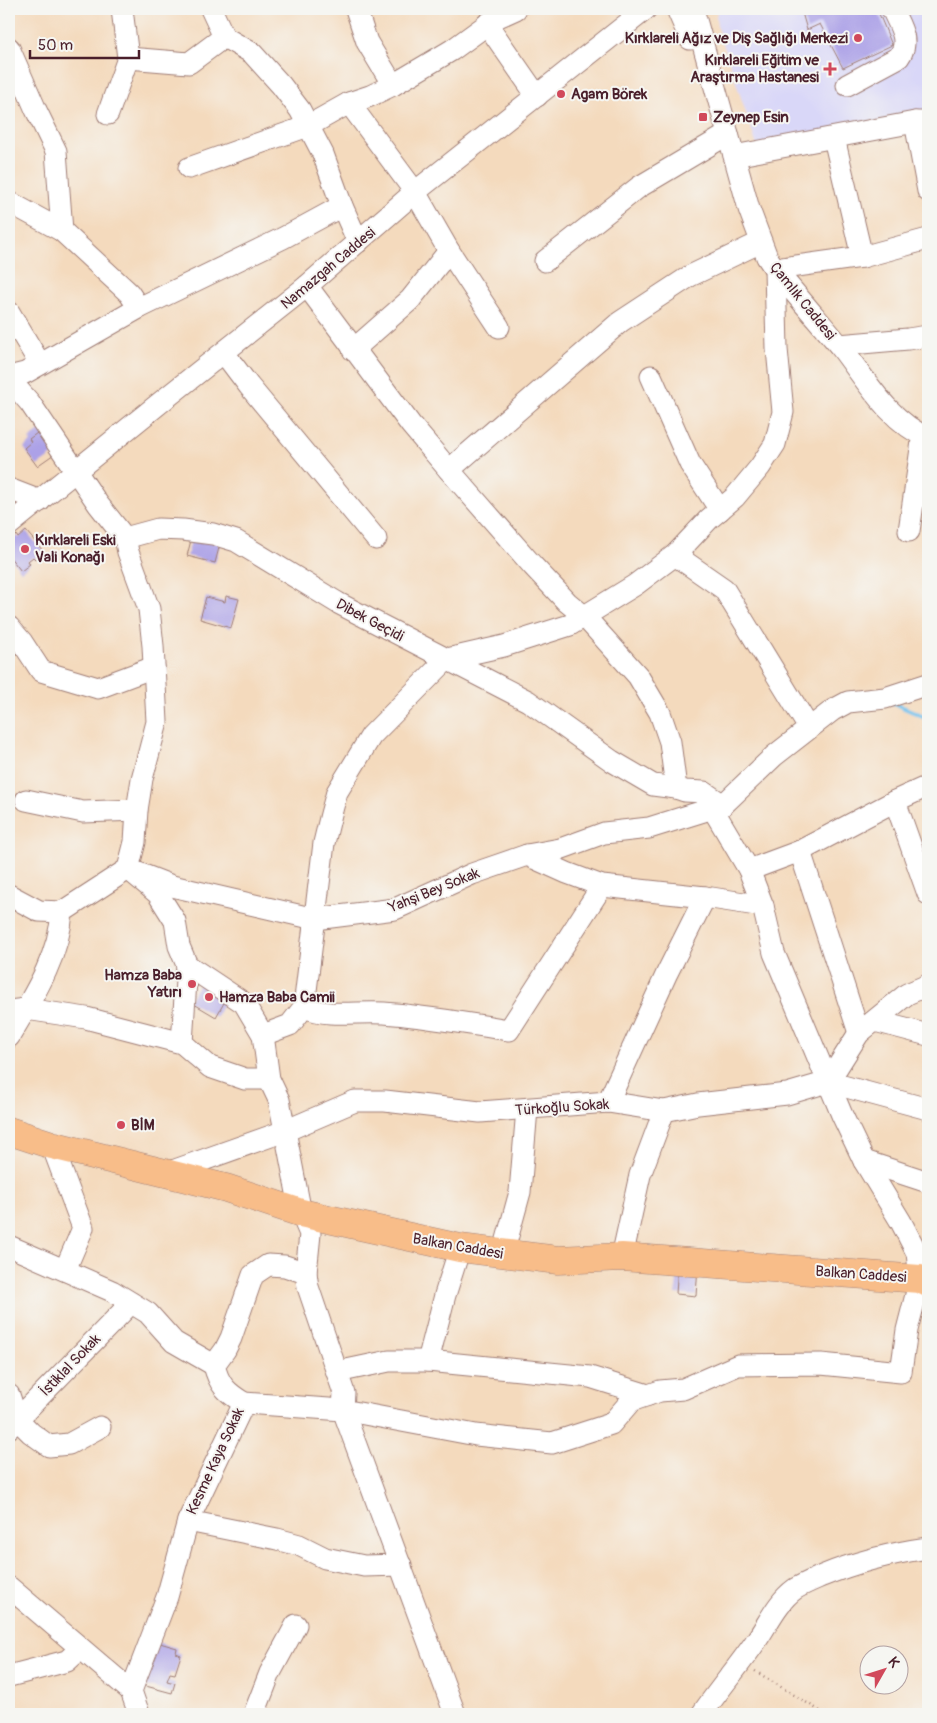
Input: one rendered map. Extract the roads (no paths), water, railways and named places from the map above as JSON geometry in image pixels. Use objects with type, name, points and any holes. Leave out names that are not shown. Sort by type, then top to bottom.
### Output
[{"type":"main road","name":"Balkan Caddesi","points":[[9,1131],[52,1145],[226,1188],[301,1213],[460,1248],[558,1260],[622,1256],[926,1279]]},
{"type":"street","points":[[108,114],[128,58],[122,9]]},
{"type":"street","points":[[211,9],[224,37],[252,53],[281,85],[300,110],[323,154],[342,206],[358,242]]},
{"type":"street","points":[[356,9],[367,42],[393,85]]},
{"type":"street","points":[[189,168],[308,126],[349,103],[393,85],[452,50],[496,18],[516,9]]},
{"type":"street","name":"Namazgah Caddesi","points":[[9,525],[307,286],[415,192],[646,9]]},
{"type":"street","name":"Çamlık Caddesi","points":[[677,9],[721,110]]},
{"type":"street","name":"Çamlık Caddesi","points":[[693,9],[734,156],[767,257],[893,414],[906,426],[926,437]]},
{"type":"street","points":[[847,85],[899,57],[904,50],[904,36],[892,9]]},
{"type":"street","points":[[487,24],[537,96]]},
{"type":"street","points":[[128,58],[189,63],[224,37]]},
{"type":"street","points":[[9,48],[56,151],[62,231]]},
{"type":"street","points":[[349,103],[415,192],[449,251],[500,327]]},
{"type":"street","points":[[734,156],[922,122],[928,191]]},
{"type":"street","points":[[545,261],[638,187],[728,134]]},
{"type":"street","points":[[834,138],[862,257]]},
{"type":"street","points":[[9,202],[62,231],[129,293],[139,308]]},
{"type":"street","points":[[9,895],[40,911],[62,912],[128,869],[135,842],[136,810],[157,722],[149,608],[128,552],[125,538],[98,504],[30,403],[9,378],[40,364],[139,308],[283,238],[342,206]]},
{"type":"street","points":[[263,1035],[290,1024],[304,1007],[324,843],[338,792],[371,736],[447,659],[512,643],[570,625],[585,617],[675,555],[709,519],[749,482],[775,444],[782,412],[777,349],[775,269],[862,257],[928,239]]},
{"type":"street","points":[[449,470],[620,322],[690,276],[761,242]]},
{"type":"street","points":[[353,350],[410,300],[449,251]]},
{"type":"street","points":[[307,286],[353,350],[411,425],[449,470],[533,566],[567,602],[585,617],[638,676],[660,713],[670,742],[676,788]]},
{"type":"street","points":[[9,312],[40,364]]},
{"type":"street","points":[[839,345],[928,336]]},
{"type":"street","points":[[224,353],[249,386],[376,539]]},
{"type":"street","points":[[651,376],[690,464],[720,510]]},
{"type":"street","points":[[910,530],[926,437]]},
{"type":"street","points":[[9,489],[40,501]]},
{"type":"street","name":"Dibek Geçidi","points":[[125,538],[158,529],[213,534],[236,541],[338,603],[528,701],[612,761],[653,785],[685,791],[704,792],[723,806]]},
{"type":"street","points":[[675,555],[724,589],[809,728]]},
{"type":"street","points":[[9,627],[22,642],[41,671],[98,688],[154,667]]},
{"type":"street","points":[[244,1402],[342,1410],[476,1435],[552,1443],[611,1424],[631,1402],[660,1391],[683,1389],[738,1365],[821,1364],[901,1372],[907,1330],[926,1279],[917,1253],[901,1222],[864,1161],[828,1082],[774,953],[763,906],[749,870],[714,810],[723,806],[774,756],[833,710],[848,702],[885,698],[928,684]]},
{"type":"street","points":[[749,870],[800,851],[895,801],[928,786]]},
{"type":"street","points":[[26,800],[83,812],[136,810]]},
{"type":"street","points":[[895,801],[928,894]]},
{"type":"street","name":"Yahşi Bey Sokak","points":[[128,869],[172,886],[315,919],[395,909],[472,874],[527,855],[560,850],[604,833],[649,828],[723,806]]},
{"type":"street","points":[[800,851],[867,1027]]},
{"type":"street","points":[[527,855],[602,886],[706,897],[763,906]]},
{"type":"street","points":[[128,869],[158,894],[175,921],[179,946],[187,965],[182,1043]]},
{"type":"street","points":[[304,1007],[336,1014],[383,1013],[509,1030],[602,886]]},
{"type":"street","points":[[608,1102],[664,981],[706,897]]},
{"type":"street","points":[[9,1037],[17,1010],[49,965],[61,925],[62,912]]},
{"type":"street","points":[[187,965],[244,1003],[263,1035],[269,1079],[280,1100],[301,1213],[310,1234],[306,1273],[308,1287],[344,1393],[342,1410],[455,1714]]},
{"type":"street","points":[[828,1082],[867,1027],[907,994],[928,985]]},
{"type":"street","points":[[17,1010],[86,1018],[182,1043],[210,1067],[245,1079],[269,1079]]},
{"type":"street","points":[[867,1027],[928,1035]]},
{"type":"street","points":[[828,1082],[928,1109]]},
{"type":"street","name":"Türkoğlu Sokak","points":[[164,1174],[285,1131],[355,1101],[385,1101],[480,1112],[608,1102],[664,1111],[698,1104],[787,1094],[828,1082]]},
{"type":"street","points":[[503,1254],[520,1192],[527,1109]]},
{"type":"street","points":[[622,1256],[640,1175],[664,1111]]},
{"type":"street","points":[[52,1145],[83,1228],[66,1270]]},
{"type":"street","points":[[864,1161],[928,1182]]},
{"type":"street","points":[[9,1246],[112,1291],[148,1313],[174,1342],[214,1365],[228,1344],[253,1275],[268,1265],[285,1266],[306,1273]]},
{"type":"street","points":[[428,1361],[445,1295],[460,1248]]},
{"type":"street","name":"İstiklal Sokak","points":[[13,1423],[131,1303]]},
{"type":"street","points":[[337,1372],[389,1361],[428,1361],[590,1377],[648,1395]]},
{"type":"street","name":"Kesme Kaya Sokak","points":[[132,1691],[167,1597],[188,1521],[244,1402],[230,1394],[224,1387],[218,1379],[214,1365]]},
{"type":"street","points":[[9,1395],[13,1423],[49,1446],[69,1444],[100,1427]]},
{"type":"street","points":[[188,1521],[277,1539],[299,1545],[325,1558],[364,1566],[401,1565]]},
{"type":"street","points":[[702,1714],[764,1630],[776,1609],[795,1589],[830,1573],[866,1560],[928,1548]]},
{"type":"street","points":[[9,1587],[80,1649],[132,1691],[139,1714]]},
{"type":"street","points":[[254,1714],[270,1673],[296,1625]]},
{"type":"street","points":[[9,1676],[67,1661],[80,1649]]},
{"type":"waterway","points":[[893,703],[928,718]]},
{"type":"place","name":"Kırklareli Ağız ve Diş Sağlığı Merkezi","points":[[858,38]]},
{"type":"place","name":"Kırklareli Eğitim ve Araştırma Hastanesi","points":[[830,69]]},
{"type":"place","name":"Agam Börek","points":[[561,94]]},
{"type":"place","name":"Zeynep Esin","points":[[703,117]]},
{"type":"place","name":"Kırklareli Eski Vali Konağı","points":[[25,549]]},
{"type":"place","name":"Hamza Baba Yatırı","points":[[192,984]]},
{"type":"place","name":"Hamza Baba Camii","points":[[209,997]]},
{"type":"place","name":"BİM","points":[[121,1125]]}]
